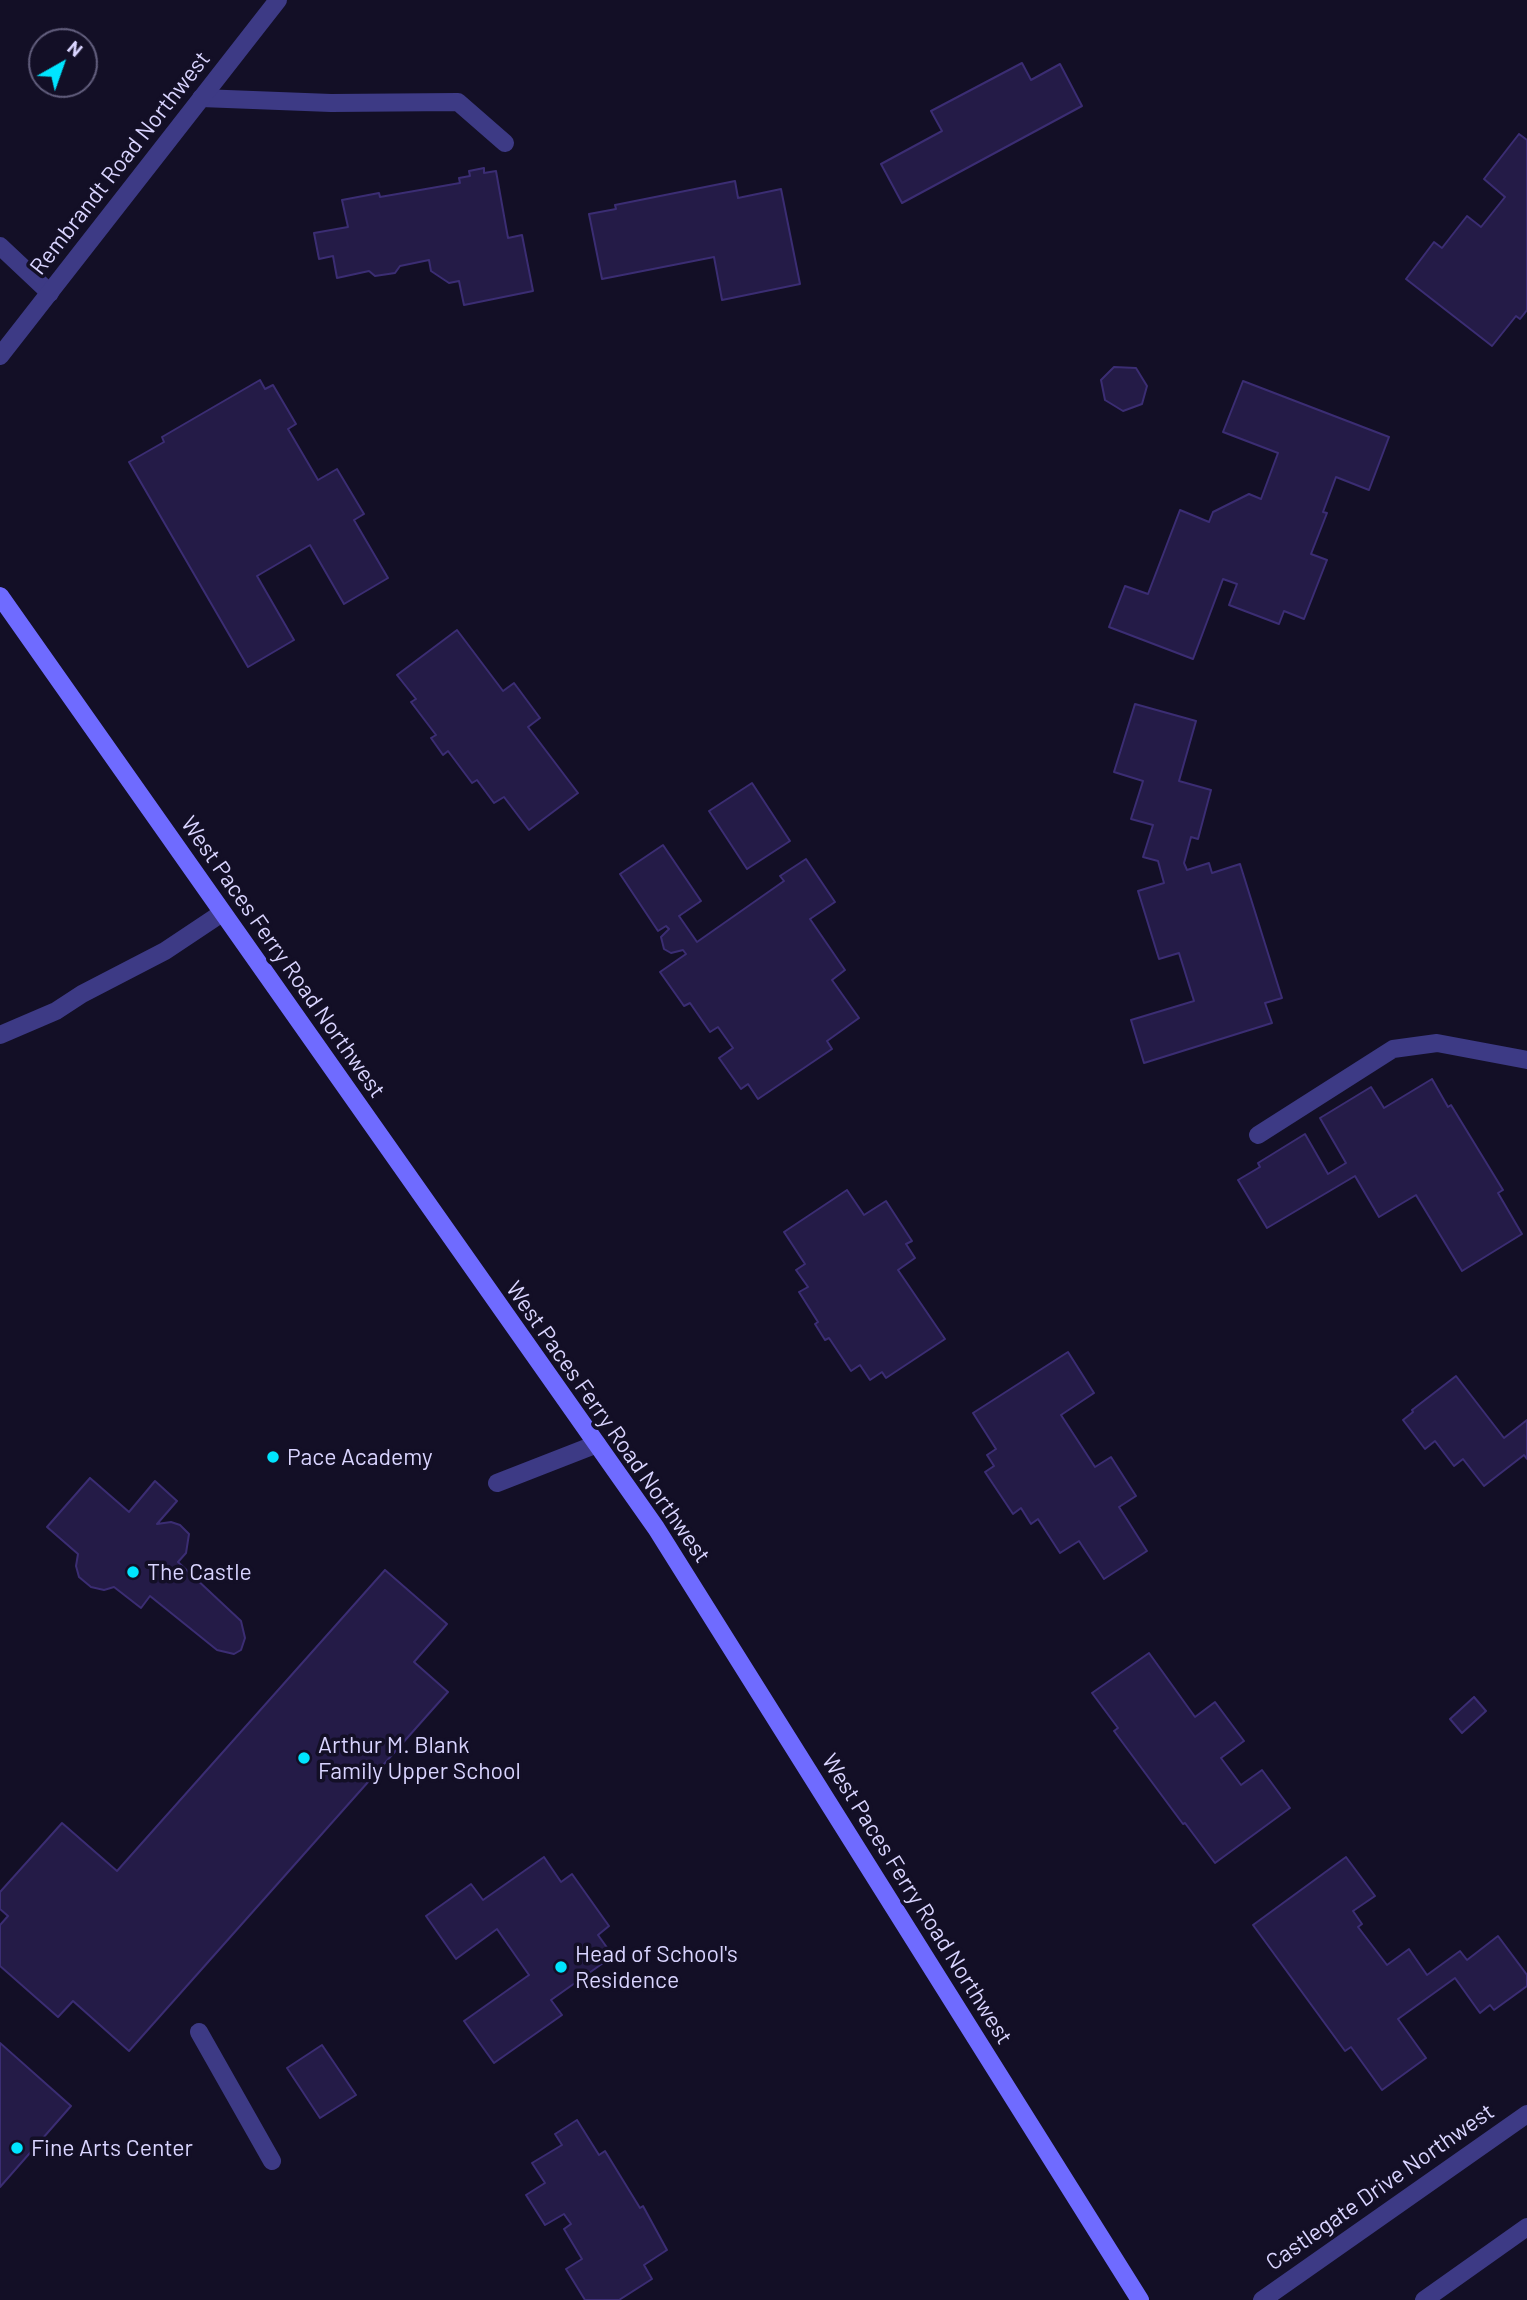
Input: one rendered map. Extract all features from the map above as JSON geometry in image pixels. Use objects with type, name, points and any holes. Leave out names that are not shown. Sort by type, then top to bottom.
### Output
[{"type":"main road","name":"West Paces Ferry Road Northwest","points":[[0,596],[670,1551],[1140,2300]]},
{"type":"street","name":"Rembrandt Road Northwest","points":[[0,356],[278,0]]},
{"type":"street","points":[[201,98],[331,103],[458,102],[505,143]]},
{"type":"street","points":[[0,246],[50,293]]},
{"type":"street","points":[[0,1035],[56,1011],[82,994],[164,951],[222,913]]},
{"type":"street","points":[[1258,1135],[1394,1049],[1437,1043],[1527,1060]]},
{"type":"street","points":[[497,1483],[597,1444]]},
{"type":"street","points":[[199,2032],[272,2161]]},
{"type":"street","name":"Castlegate Drive Northwest","points":[[1262,2300],[1527,2114]]},
{"type":"street","points":[[1424,2300],[1527,2227]]},
{"type":"building","points":[[1022,63],[1031,80],[1060,64],[1082,106],[902,203],[881,164],[942,131],[931,111]]},
{"type":"building","points":[[1519,134],[1527,140],[1527,310],[1520,319],[1516,316],[1492,346],[1406,279],[1434,242],[1442,248],[1467,216],[1481,227],[1505,197],[1484,179]]},
{"type":"building","points":[[484,168],[484,173],[496,171],[508,238],[522,235],[533,291],[464,305],[459,281],[449,283],[431,271],[429,260],[400,266],[395,273],[375,276],[369,271],[337,278],[333,256],[319,259],[314,233],[348,227],[342,200],[379,193],[380,197],[460,183],[459,178],[470,176],[469,171]]},
{"type":"building","points":[[735,181],[738,198],[781,189],[800,284],[722,300],[714,257],[602,279],[589,214],[616,209],[615,205]]},
{"type":"building","points":[[1114,367],[1136,368],[1147,386],[1142,404],[1123,411],[1105,400],[1101,380]]},
{"type":"building","points":[[260,380],[265,389],[273,385],[296,424],[288,429],[318,480],[337,469],[364,514],[354,520],[388,578],[344,604],[310,545],[257,576],[294,640],[248,667],[129,462],[164,442],[162,437]]},
{"type":"building","points":[[1243,381],[1389,437],[1369,490],[1336,477],[1323,512],[1327,513],[1311,554],[1327,560],[1304,619],[1284,611],[1279,624],[1229,605],[1237,584],[1223,579],[1193,659],[1109,627],[1125,586],[1148,594],[1180,510],[1209,522],[1213,512],[1249,494],[1261,499],[1278,453],[1223,432]]},
{"type":"building","points":[[457,630],[503,691],[514,683],[540,718],[528,727],[578,793],[529,830],[504,797],[494,803],[477,780],[472,783],[448,751],[443,755],[431,738],[436,735],[411,702],[416,699],[397,675]]},
{"type":"building","points":[[1135,704],[1196,721],[1179,781],[1211,790],[1198,839],[1191,837],[1184,863],[1187,870],[1209,863],[1212,873],[1240,864],[1282,998],[1265,1003],[1272,1023],[1144,1063],[1131,1020],[1194,1001],[1179,953],[1159,959],[1138,891],[1164,883],[1158,861],[1143,857],[1153,825],[1131,819],[1143,781],[1114,772]]},
{"type":"building","points":[[752,783],[790,841],[747,869],[709,811]]},
{"type":"building","points":[[663,845],[701,901],[679,916],[697,942],[784,881],[780,876],[806,859],[835,902],[810,919],[845,970],[832,980],[859,1018],[827,1041],[832,1049],[758,1099],[748,1084],[741,1089],[719,1058],[733,1048],[718,1027],[710,1032],[690,1003],[684,1006],[660,972],[686,954],[683,950],[671,953],[664,949],[661,937],[669,929],[666,926],[658,931],[620,874]]},
{"type":"building","points":[[1432,1079],[1503,1190],[1498,1193],[1522,1234],[1462,1271],[1416,1195],[1379,1217],[1355,1176],[1267,1228],[1238,1180],[1260,1167],[1258,1163],[1305,1134],[1328,1174],[1346,1163],[1320,1118],[1371,1087],[1384,1108]]},
{"type":"building","points":[[847,1190],[864,1215],[886,1201],[912,1241],[906,1244],[915,1258],[898,1270],[945,1339],[886,1378],[882,1372],[870,1380],[860,1365],[851,1371],[829,1338],[825,1340],[815,1324],[818,1322],[799,1292],[808,1287],[796,1270],[805,1264],[784,1232]]},
{"type":"building","points":[[1068,1352],[1094,1393],[1061,1415],[1095,1467],[1111,1457],[1136,1496],[1119,1507],[1147,1551],[1104,1579],[1079,1541],[1060,1553],[1038,1519],[1031,1524],[1021,1508],[1013,1514],[985,1472],[994,1466],[987,1455],[996,1449],[973,1413]]},
{"type":"building","points":[[1456,1376],[1504,1438],[1527,1420],[1527,1459],[1524,1455],[1484,1486],[1463,1459],[1454,1466],[1435,1441],[1425,1449],[1403,1420]]},
{"type":"building","name":"The Castle","points":[[90,1478],[129,1512],[155,1481],[177,1501],[157,1524],[171,1522],[180,1525],[189,1534],[186,1553],[178,1562],[241,1621],[245,1638],[241,1650],[234,1654],[217,1650],[150,1596],[141,1608],[114,1587],[104,1590],[91,1587],[79,1577],[76,1566],[78,1554],[47,1527]]},
{"type":"building","name":"Arthur M. Blank Family Upper School","points":[[385,1570],[447,1624],[414,1662],[448,1692],[129,2051],[73,2001],[58,2017],[0,1966],[0,1925],[8,1916],[0,1909],[0,1892],[62,1823],[117,1871]]},
{"type":"building","points":[[1149,1653],[1195,1717],[1215,1702],[1244,1741],[1221,1758],[1241,1785],[1262,1770],[1290,1808],[1215,1863],[1114,1731],[1118,1728],[1092,1693]]},
{"type":"building","points":[[1474,1697],[1486,1711],[1462,1733],[1450,1719]]},
{"type":"building","name":"Head of School's Residence","points":[[544,1857],[561,1882],[572,1874],[609,1926],[598,1935],[613,1956],[551,2000],[562,2015],[494,2063],[464,2021],[529,1975],[497,1929],[456,1959],[426,1916],[471,1884],[483,1900]]},
{"type":"building","points":[[1346,1857],[1375,1896],[1353,1911],[1362,1924],[1358,1927],[1387,1965],[1409,1949],[1427,1975],[1460,1951],[1467,1960],[1498,1936],[1527,1975],[1527,1986],[1494,2010],[1490,2005],[1480,2013],[1455,1978],[1398,2019],[1426,2058],[1382,2090],[1351,2047],[1345,2051],[1253,1925]]},
{"type":"building","name":"Fine Arts Center","points":[[0,2043],[71,2106],[0,2187]]},
{"type":"building","points":[[322,2045],[356,2095],[320,2118],[287,2068]]},
{"type":"building","points":[[577,2120],[599,2155],[605,2151],[640,2208],[643,2206],[667,2250],[644,2265],[652,2279],[619,2300],[585,2300],[566,2269],[582,2259],[564,2229],[571,2224],[564,2214],[545,2225],[526,2195],[545,2183],[532,2163],[562,2145],[555,2134]]},
{"type":"place","name":"Pace Academy","points":[[273,1457]]},
{"type":"place","name":"The Castle","points":[[133,1572]]},
{"type":"place","name":"Arthur M. Blank Family Upper School","points":[[304,1758]]},
{"type":"place","name":"Head of School's Residence","points":[[561,1967]]},
{"type":"place","name":"Fine Arts Center","points":[[17,2148]]}]
